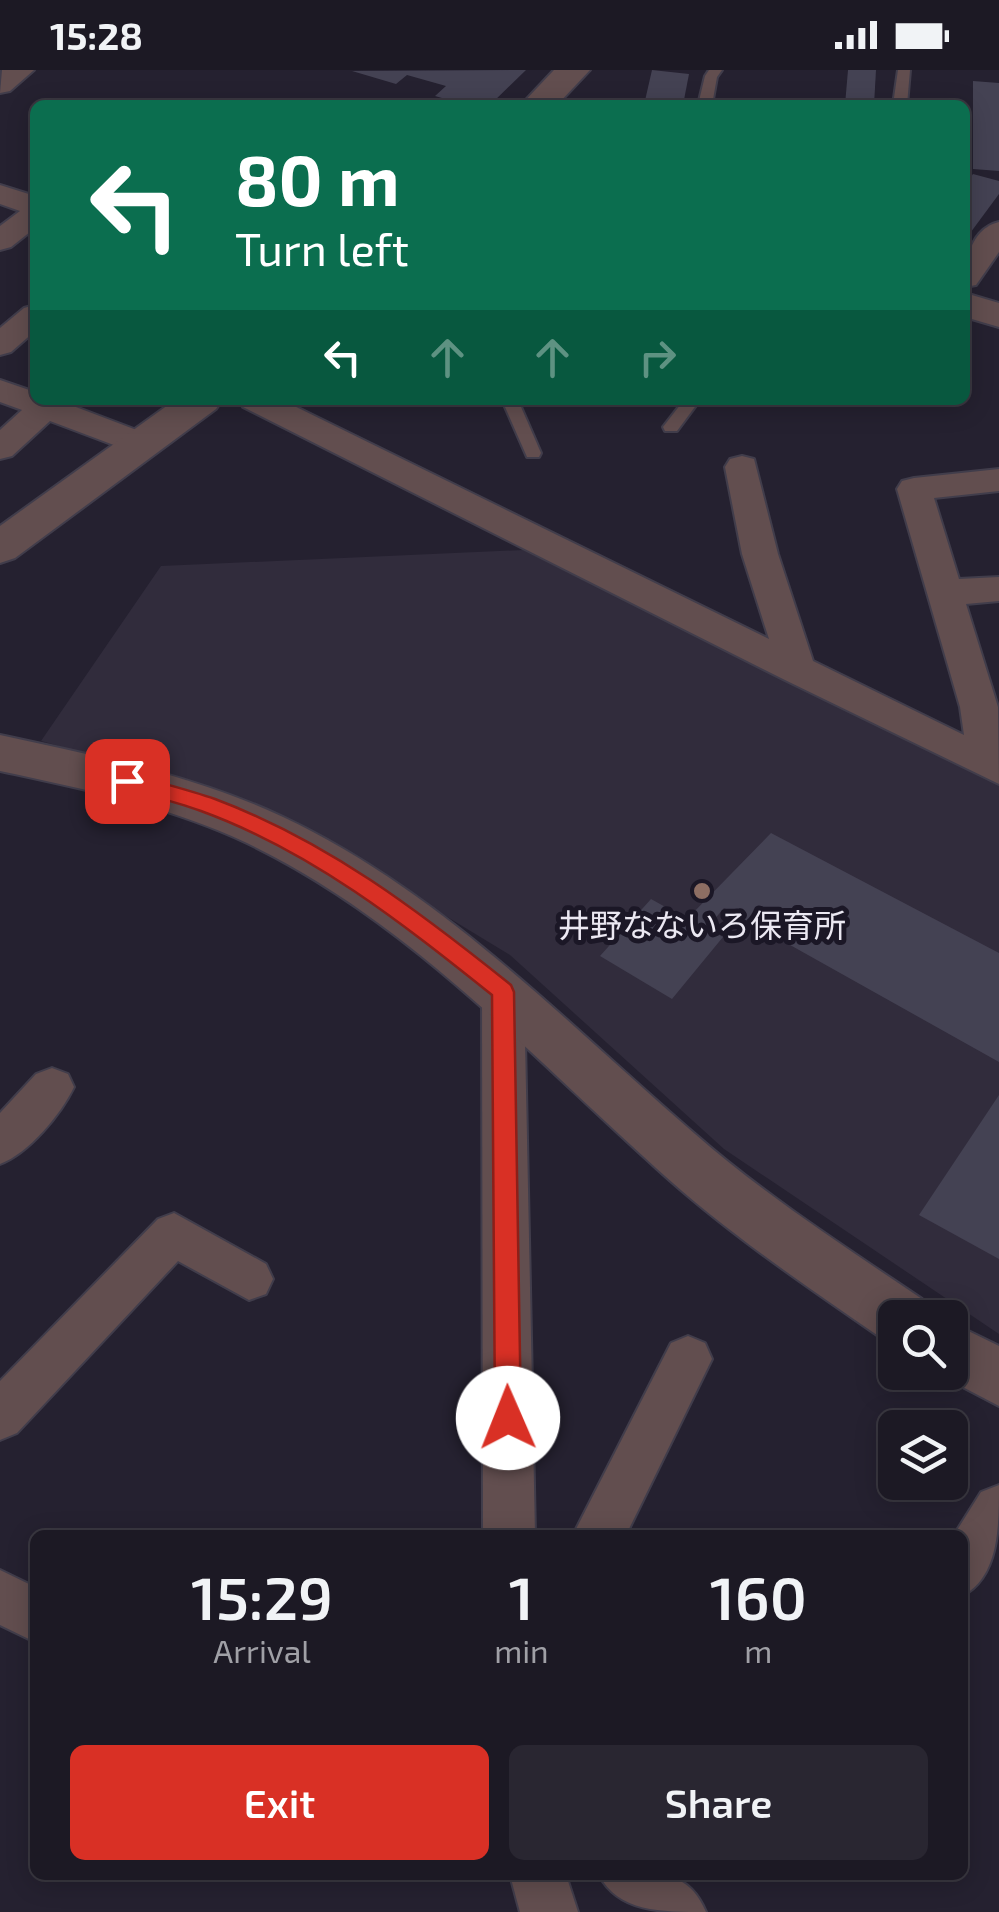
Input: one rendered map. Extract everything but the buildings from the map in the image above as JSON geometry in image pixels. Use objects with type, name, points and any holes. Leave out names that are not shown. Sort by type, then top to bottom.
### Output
[{"type":"street","points":[[0,85],[20,70]]},
{"type":"street","points":[[543,100],[573,70]]},
{"type":"street","points":[[0,194],[30,207]]},
{"type":"street","points":[[0,241],[30,214]]},
{"type":"street","points":[[970,271],[999,232]]},
{"type":"street","points":[[970,306],[999,315]]},
{"type":"street","points":[[0,346],[30,319]]},
{"type":"street","points":[[0,390],[30,398]]},
{"type":"street","points":[[0,448],[49,405]]},
{"type":"street","points":[[52,405],[143,445]]},
{"type":"street","points":[[0,548],[195,405]]},
{"type":"street","points":[[265,405],[993,766],[989,707],[944,593],[914,489],[999,480]]},
{"type":"street","points":[[742,467],[760,554],[798,671]]},
{"type":"street","points":[[944,593],[999,589]]},
{"type":"street","points":[[0,753],[206,804],[267,830],[336,867],[410,916],[503,992],[678,1154],[776,1233],[878,1302]]},
{"type":"street","points":[[503,992],[509,1530]]},
{"type":"street","points":[[0,1144],[52,1086]]},
{"type":"street","points":[[0,1416],[174,1234],[249,1279]]},
{"type":"street","points":[[602,1530],[688,1359]]},
{"type":"street","points":[[968,1360],[999,1378]]},
{"type":"street","points":[[968,1560],[999,1510]]},
{"type":"street","points":[[0,1596],[30,1613]]},
{"type":"street","points":[[539,1880],[548,1912]]},
{"type":"street","points":[[635,1880],[677,1912]]},
{"type":"lane","points":[[707,100],[711,76],[716,70]]},
{"type":"lane","points":[[901,100],[904,70]]},
{"type":"lane","points":[[512,405],[533,453]]},
{"type":"lane","points":[[671,427],[688,405]]},
{"type":"shaded area","name":"井野なないろ保育所","points":[[523,550],[999,785],[999,1334],[968,1313],[968,1300],[948,1300],[724,1149],[510,955],[299,827],[203,786],[41,741],[161,566]]},
{"type":"place","name":"井野なないろ保育所","points":[[702,891]]},
{"type":"route","points":[[127,781],[206,804],[267,830],[336,867],[410,916],[503,992],[508,1418]]}]
